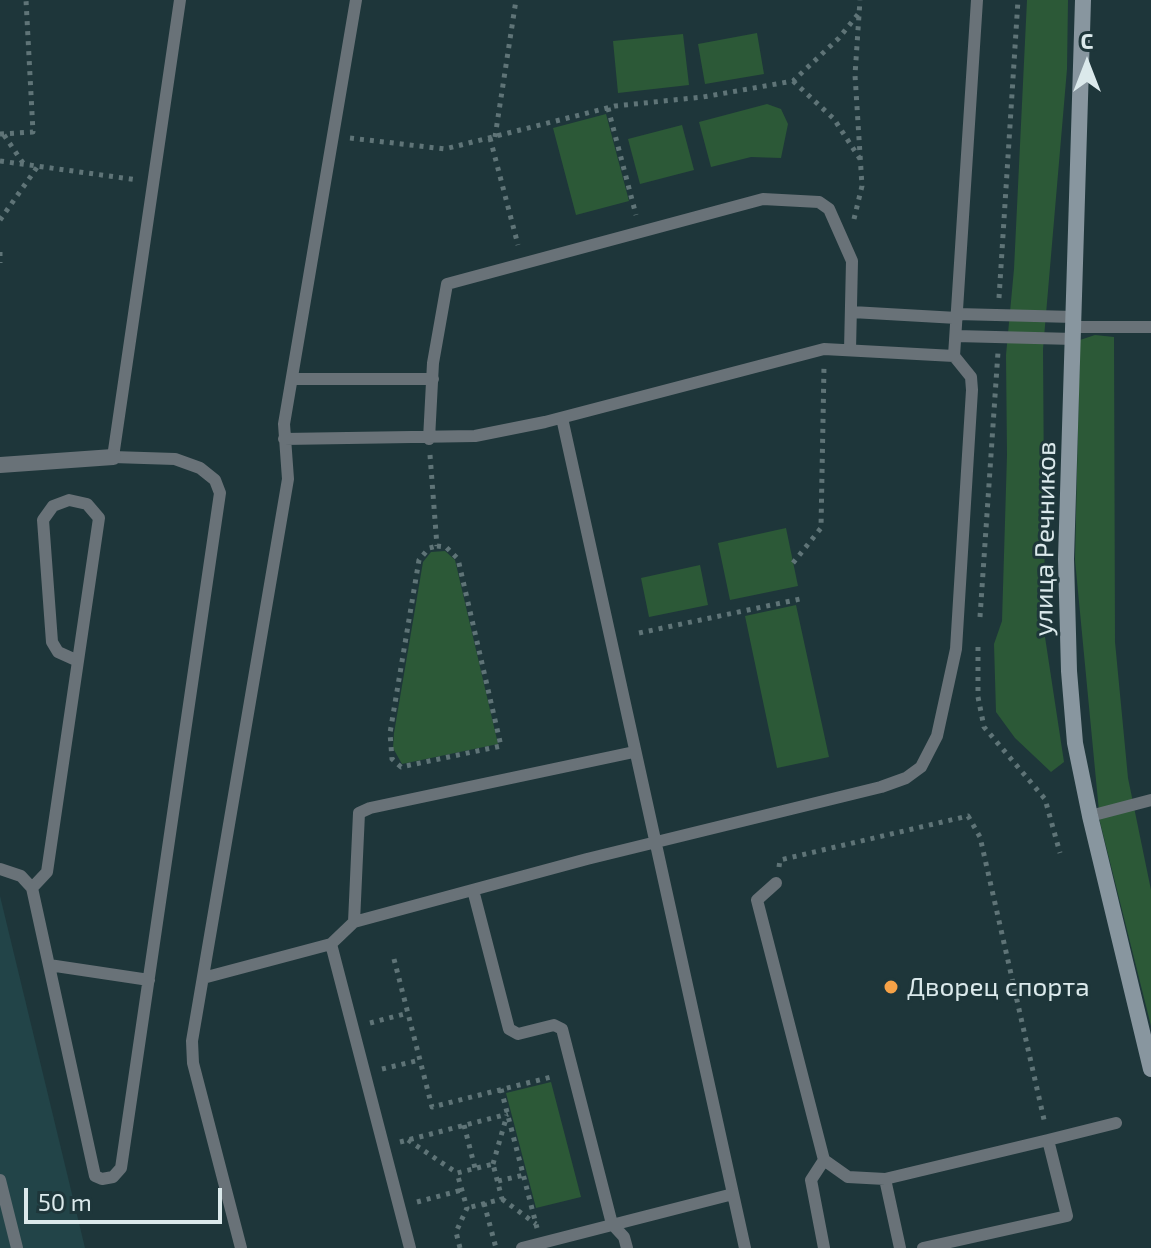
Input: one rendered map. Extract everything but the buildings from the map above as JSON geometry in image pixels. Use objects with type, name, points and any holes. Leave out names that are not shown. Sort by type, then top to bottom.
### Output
[{"type":"street","name":"улица Речников","points":[[1083,0],[1066,559],[1069,671],[1075,743],[1090,816],[1151,1069]]},
{"type":"street","points":[[0,465],[113,457]]},
{"type":"lane","points":[[0,869],[21,876],[32,888],[95,1176],[102,1179],[113,1177],[121,1168],[220,493],[215,480],[200,468],[175,459],[113,457],[180,0]]},
{"type":"lane","points":[[241,1248],[193,1063],[192,1041],[288,479],[284,439],[292,379],[356,0]]},
{"type":"lane","points":[[203,978],[331,944],[354,922],[881,787],[906,778],[921,767],[937,736],[956,649],[972,390],[971,377],[954,356],[977,0]]},
{"type":"lane","points":[[429,439],[433,379],[447,284],[763,199],[819,202],[829,209],[848,247],[854,276],[850,350]]},
{"type":"lane","points":[[852,312],[1000,315],[1074,328]]},
{"type":"lane","points":[[956,336],[999,337],[1074,328],[1151,327]]},
{"type":"lane","points":[[284,439],[475,436],[562,418],[824,349],[954,356]]},
{"type":"lane","points":[[292,379],[433,379]]},
{"type":"lane","points":[[562,418],[653,843],[745,1248]]},
{"type":"lane","points":[[32,888],[47,872],[78,661],[99,518],[87,504],[69,500],[53,506],[43,520],[52,642],[58,652],[78,661]]},
{"type":"lane","points":[[354,922],[359,813],[370,808],[634,752]]},
{"type":"lane","points":[[1090,816],[1151,800]]},
{"type":"lane","points":[[776,883],[757,900],[824,1160],[848,1177],[885,1179],[1116,1123]]},
{"type":"lane","points":[[473,890],[509,1029],[518,1034],[559,1025],[612,1224],[624,1237],[627,1248]]},
{"type":"lane","points":[[331,944],[410,1248]]},
{"type":"lane","points":[[49,965],[149,980]]},
{"type":"lane","points":[[923,1248],[1067,1216],[1048,1140]]},
{"type":"lane","points":[[824,1160],[811,1180],[824,1248]]},
{"type":"lane","points":[[885,1179],[900,1248]]},
{"type":"lane","points":[[0,1180],[17,1248]]},
{"type":"lane","points":[[522,1248],[733,1194]]},
{"type":"path","points":[[2,134],[33,132],[26,0]]},
{"type":"path","points":[[516,0],[492,138],[523,262]]},
{"type":"path","points":[[848,247],[862,186],[855,75],[860,0]]},
{"type":"path","points":[[1000,315],[1018,0]]},
{"type":"path","points":[[333,136],[445,149],[608,108],[793,81],[839,38],[859,13]]},
{"type":"path","points":[[793,81],[834,119],[860,159]]},
{"type":"path","points":[[608,108],[640,231]]},
{"type":"path","points":[[0,123],[2,134],[24,164]]},
{"type":"path","points":[[0,161],[139,180]]},
{"type":"path","points":[[0,220],[38,166]]},
{"type":"path","points":[[0,252],[0,263]]},
{"type":"path","points":[[999,337],[977,663],[978,697],[984,727],[1045,799],[1060,853]]},
{"type":"path","points":[[793,563],[821,528],[824,349]]},
{"type":"path","points":[[429,439],[437,546]]},
{"type":"path","points":[[437,546],[446,547],[458,559],[501,746],[401,767],[392,759],[390,733],[419,560],[429,548],[437,546]]},
{"type":"path","points":[[639,633],[800,599]]},
{"type":"path","points":[[776,883],[780,860],[968,816],[980,837],[1048,1140]]},
{"type":"path","points":[[394,959],[432,1107],[572,1071]]},
{"type":"path","points":[[353,1027],[408,1013]]},
{"type":"path","points":[[365,1074],[420,1060]]},
{"type":"path","points":[[501,1089],[541,1243]]},
{"type":"path","points":[[384,1146],[508,1114]]},
{"type":"path","points":[[508,1114],[493,1164],[502,1199],[536,1224]]},
{"type":"path","points":[[464,1125],[475,1168]]},
{"type":"path","points":[[407,1140],[457,1173],[467,1208],[456,1232],[460,1248]]},
{"type":"path","points":[[457,1173],[493,1164]]},
{"type":"path","points":[[498,1181],[524,1175]]},
{"type":"path","points":[[399,1207],[462,1190]]},
{"type":"path","points":[[467,1208],[502,1199]]},
{"type":"path","points":[[484,1203],[496,1248]]},
{"type":"shaded area","points":[[0,896],[85,1248],[0,1248]]},
{"type":"green space","points":[[1027,0],[1068,0],[1067,69],[1043,349],[1045,637],[1064,762],[1051,772],[1015,738],[996,712],[994,644],[1002,621],[1007,455],[1006,355],[1014,269]]},
{"type":"green space","points":[[757,33],[764,74],[705,84],[698,44]]},
{"type":"green space","points":[[683,34],[689,85],[618,93],[613,41]]},
{"type":"green space","points":[[767,104],[781,109],[788,124],[781,158],[751,157],[711,167],[699,122]]},
{"type":"green space","points":[[606,114],[629,201],[576,215],[553,128]]},
{"type":"green space","points":[[682,125],[694,170],[640,184],[628,139]]},
{"type":"green space","points":[[1095,335],[1114,337],[1115,642],[1128,778],[1151,890],[1151,1026],[1100,822],[1075,560],[1080,340]]},
{"type":"green space","points":[[786,528],[798,586],[730,600],[718,543]]},
{"type":"green space","points":[[445,551],[455,560],[498,744],[402,764],[393,748],[394,733],[423,562],[431,552]]},
{"type":"green space","points":[[700,565],[708,605],[649,617],[641,578]]},
{"type":"green space","points":[[796,605],[829,757],[777,768],[745,616]]},
{"type":"green space","points":[[551,1082],[581,1197],[536,1208],[506,1093]]},
{"type":"place","name":"Дворец спорта","points":[[891,987]]}]
